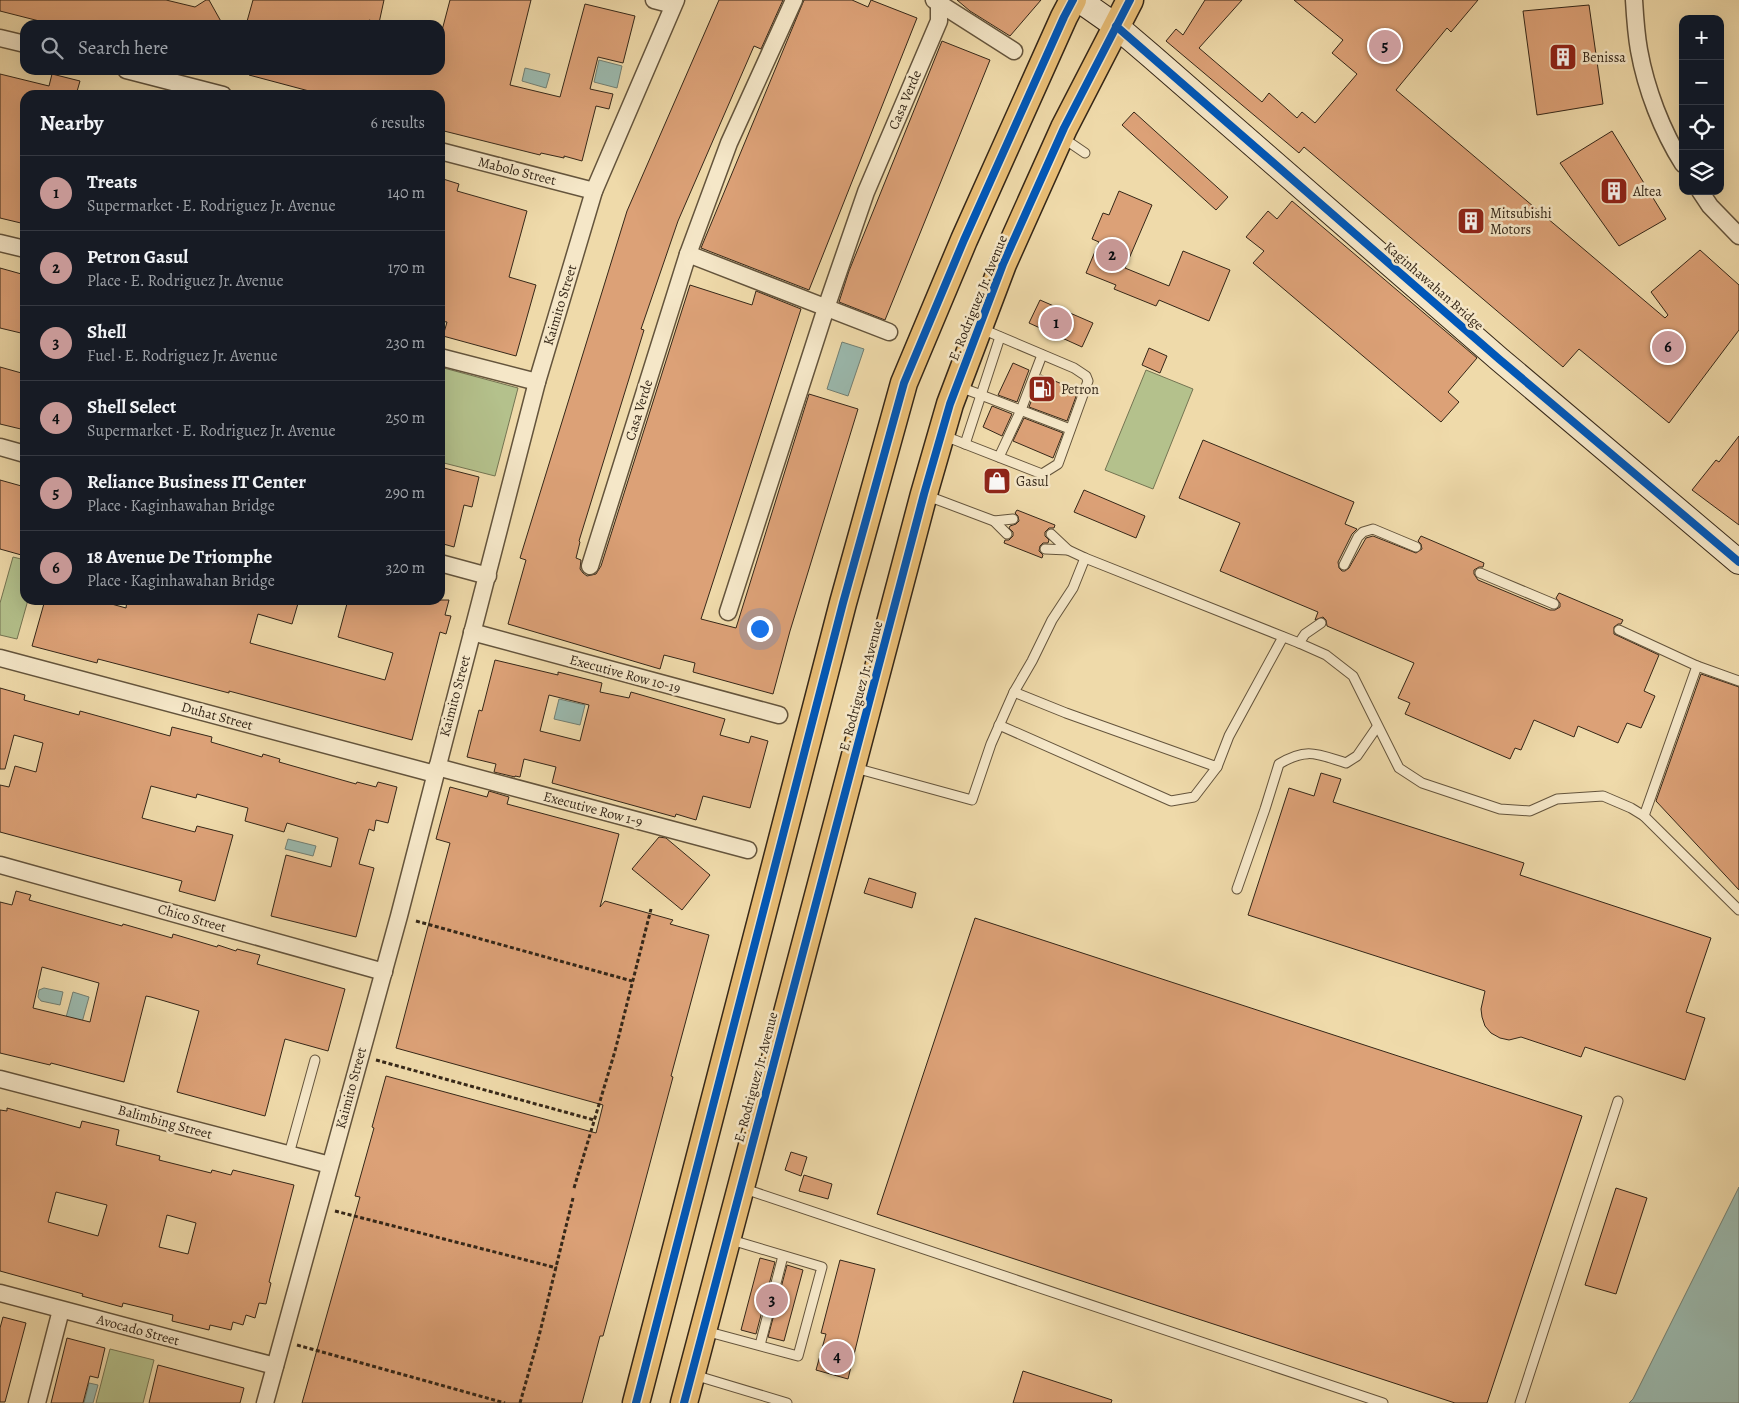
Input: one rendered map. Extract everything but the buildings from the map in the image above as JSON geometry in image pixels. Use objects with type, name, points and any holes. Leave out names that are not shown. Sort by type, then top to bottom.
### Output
[{"type":"main road","points":[[636,1403],[843,603],[904,383],[964,240],[1064,16],[1073,0]]},
{"type":"main road","name":"Kaginhawahan Bridge","points":[[1079,0],[1116,26],[1499,359],[1739,562]]},
{"type":"main road","points":[[1116,26],[1120,0]]},
{"type":"main road","name":"E. Rodriguez Jr. Avenue","points":[[684,1403],[924,494],[954,439],[989,332],[1004,264],[1061,136],[1130,0]]},
{"type":"street","points":[[654,0],[674,3]]},
{"type":"street","name":"Casa Verde","points":[[590,566],[688,254],[729,143],[794,0]]},
{"type":"street","points":[[1634,0],[1639,51],[1652,99],[1679,158]]},
{"type":"street","name":"Casa Verde","points":[[936,2],[1014,51]]},
{"type":"street","name":"Casa Verde","points":[[728,612],[826,308],[866,192],[939,21],[936,2]]},
{"type":"street","name":"Kaimito Street","points":[[265,1403],[399,916],[537,382],[594,191],[674,3]]},
{"type":"street","points":[[0,38],[20,43]]},
{"type":"street","points":[[145,75],[204,90]]},
{"type":"street","name":"Mabolo Street","points":[[445,152],[594,191]]},
{"type":"street","points":[[1703,195],[1710,206],[1739,236]]},
{"type":"street","points":[[0,243],[20,248]]},
{"type":"street","points":[[688,254],[888,332]]},
{"type":"street","points":[[445,358],[537,382]]},
{"type":"street","points":[[0,447],[20,453]]},
{"type":"street","points":[[445,564],[488,576]]},
{"type":"street","name":"Executive Row 10-19","points":[[472,632],[779,716]]},
{"type":"street","name":"Duhat Street","points":[[0,658],[436,771]]},
{"type":"street","name":"Executive Row 1-9","points":[[436,771],[748,850]]},
{"type":"street","name":"Chico Street","points":[[0,864],[384,972]]},
{"type":"street","name":"Balimbing Street","points":[[0,1079],[330,1165]]},
{"type":"street","name":"Avocado Street","points":[[0,1293],[275,1366]]},
{"type":"street","points":[[37,1403],[61,1310]]},
{"type":"lane","points":[[1061,136],[1086,154]]},
{"type":"lane","points":[[954,439],[1042,474],[1058,464],[1088,382],[1086,376],[1081,372],[989,332]]},
{"type":"lane","points":[[999,457],[1021,410],[1042,355]]},
{"type":"lane","points":[[969,390],[1070,429]]},
{"type":"lane","points":[[924,494],[994,521],[1007,534]]},
{"type":"lane","points":[[994,521],[1013,519]]},
{"type":"lane","points":[[1344,565],[1358,537],[1363,532],[1373,529],[1416,548]]},
{"type":"lane","points":[[1051,534],[1068,550],[1086,558],[1283,636],[1326,655],[1353,676],[1399,768],[1422,783],[1500,809],[1530,811],[1557,799],[1603,796],[1644,816],[1739,910]]},
{"type":"lane","points":[[1045,550],[1068,550]]},
{"type":"lane","points":[[852,767],[972,800],[979,776],[1014,692],[1052,620],[1073,588],[1086,558]]},
{"type":"lane","points":[[1480,573],[1554,604]]},
{"type":"lane","points":[[1299,643],[1305,634],[1320,623]]},
{"type":"lane","points":[[1619,630],[1697,666],[1739,681]]},
{"type":"lane","points":[[999,725],[1171,801],[1194,797],[1217,767],[1229,736],[1283,636]]},
{"type":"lane","points":[[1644,816],[1697,666]]},
{"type":"lane","points":[[1014,692],[1066,713],[1217,767]]},
{"type":"lane","points":[[1237,889],[1279,764],[1294,755],[1312,752],[1346,763],[1357,756],[1377,727]]},
{"type":"lane","points":[[289,1154],[314,1060]]},
{"type":"lane","points":[[1520,1403],[1618,1101]]},
{"type":"lane","points":[[740,1187],[1382,1403]]},
{"type":"lane","points":[[703,1330],[798,1356],[822,1267],[726,1239]]},
{"type":"lane","points":[[760,1345],[783,1256]]},
{"type":"lane","points":[[691,1374],[787,1403]]},
{"type":"path","points":[[574,1188],[615,1051],[651,909]]},
{"type":"path","points":[[399,916],[632,981]]},
{"type":"path","points":[[360,1055],[594,1120]]},
{"type":"path","points":[[520,1403],[539,1336],[573,1198]]},
{"type":"path","points":[[319,1207],[556,1268]]},
{"type":"path","points":[[282,1341],[505,1403]]},
{"type":"green space","points":[[445,368],[518,388],[495,476],[445,463]]},
{"type":"green space","points":[[1146,370],[1193,389],[1153,489],[1105,470]]},
{"type":"green space","points":[[13,557],[20,559],[20,605],[27,605],[17,639],[0,635],[0,603]]},
{"type":"green space","points":[[110,1349],[154,1360],[143,1403],[96,1403]]},
{"type":"water","points":[[599,60],[622,66],[617,88],[594,82]]},
{"type":"water","points":[[525,68],[550,74],[546,88],[522,81]]},
{"type":"water","points":[[842,342],[864,349],[848,396],[827,389]]},
{"type":"water","points":[[559,699],[585,705],[580,725],[554,719]]},
{"type":"water","points":[[288,839],[316,846],[313,856],[285,849]]},
{"type":"water","points":[[44,988],[63,992],[60,1005],[41,1001],[38,997],[39,990]]},
{"type":"water","points":[[73,992],[89,997],[81,1026],[65,1021]]},
{"type":"water","points":[[1739,1187],[1739,1403],[1629,1403],[1633,1399]]},
{"type":"water","points":[[89,1383],[98,1385],[93,1403],[84,1403]]},
{"type":"cycle path","points":[[636,1403],[843,603],[904,383],[964,240],[1073,0]]},
{"type":"cycle path","points":[[684,1403],[924,494],[950,404],[1003,264],[1064,128],[1130,0]]},
{"type":"cycle path","points":[[1116,26],[1499,359],[1739,562]]},
{"type":"place","name":"Reliance Business IT Center","points":[[1385,46]]},
{"type":"place","name":"Benissa","points":[[1563,57]]},
{"type":"place","name":"Altea","points":[[1614,191]]},
{"type":"place","name":"Mitsubishi Motors","points":[[1471,221]]},
{"type":"place","name":"Petron Gasul","points":[[1112,255]]},
{"type":"place","name":"Treats","points":[[1056,323]]},
{"type":"place","name":"18 Avenue De Triomphe","points":[[1668,347]]},
{"type":"place","name":"Petron","points":[[1042,389]]},
{"type":"place","name":"Gasul","points":[[997,481]]},
{"type":"place","name":"Shell","points":[[772,1300]]},
{"type":"place","name":"Shell Select","points":[[837,1357]]}]
